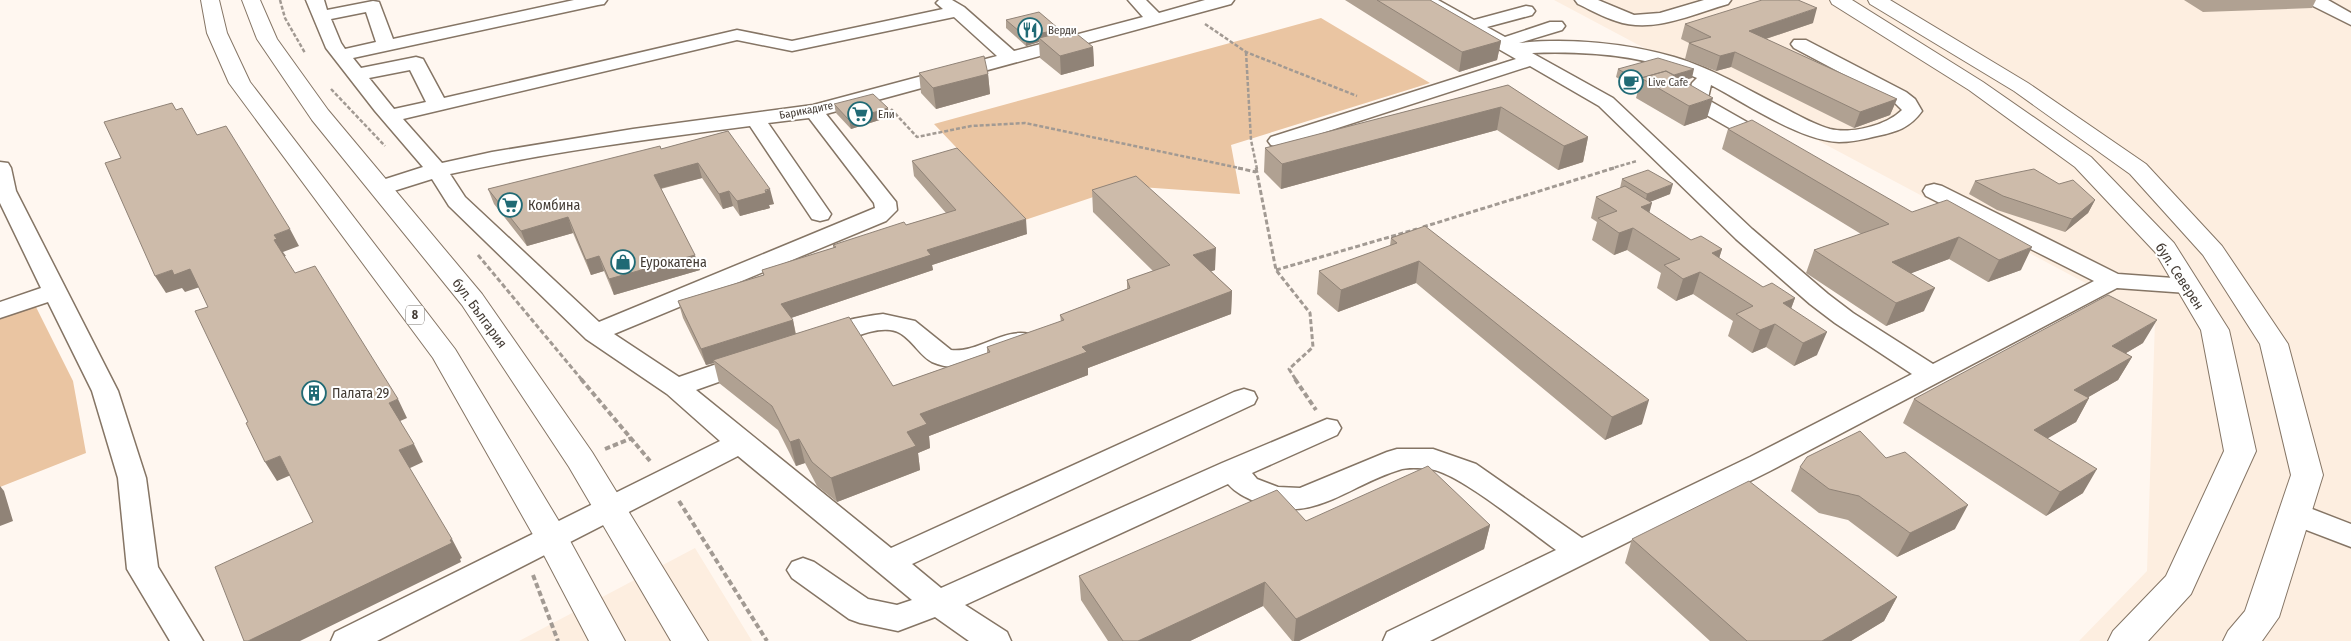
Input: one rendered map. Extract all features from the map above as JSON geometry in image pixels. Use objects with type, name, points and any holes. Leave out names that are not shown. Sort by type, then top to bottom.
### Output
[{"type":"main road","name":"8","points":[[210,0],[212,21],[222,48],[240,83],[445,355],[551,537],[608,641]]},
{"type":"main road","name":"бул. България","points":[[251,0],[267,39],[320,115],[472,300],[581,460],[690,641]]},
{"type":"main road","name":"бул. Северен","points":[[1840,0],[1976,86],[2083,162],[2165,248],[2215,330],[2240,451],[2179,584],[2126,641]]},
{"type":"main road","points":[[1877,0],[2021,87],[2138,169],[2213,251],[2274,344],[2307,474],[2261,617],[2241,641]]},
{"type":"street","points":[[341,55],[598,0]]},
{"type":"street","points":[[940,0],[958,11],[1009,57]]},
{"type":"street","points":[[1137,0],[1154,18]]},
{"type":"street","name":"Барикадите","points":[[381,188],[426,173],[492,158],[633,135],[756,120],[814,110],[1225,0]]},
{"type":"street","points":[[1431,3],[1460,0]]},
{"type":"street","points":[[1584,0],[1624,18],[1640,20],[1654,20],[1722,0]]},
{"type":"street","points":[[2316,0],[2350,31]]},
{"type":"street","points":[[1431,3],[1606,102],[1744,234],[1819,299],[1850,323],[1932,375]]},
{"type":"street","points":[[386,46],[373,6],[318,8],[332,44],[390,116],[426,173],[595,333],[676,388],[740,443],[938,603],[995,641]]},
{"type":"street","points":[[390,116],[737,35],[792,46],[958,11]]},
{"type":"street","points":[[1472,26],[1526,11]]},
{"type":"street","points":[[1507,46],[1556,26]]},
{"type":"street","points":[[1507,46],[1631,53],[1667,61],[1704,76],[1810,128],[1836,136],[1856,135],[1891,127],[1905,120],[1912,111],[1908,103],[1899,96],[1800,44]]},
{"type":"street","points":[[1278,141],[1531,60]]},
{"type":"street","points":[[357,76],[416,63],[438,105]]},
{"type":"street","points":[[1704,76],[1698,98],[1703,105],[1789,154]]},
{"type":"street","points":[[595,333],[878,216],[886,210],[885,202],[814,110]]},
{"type":"street","points":[[756,120],[820,214]]},
{"type":"street","points":[[2,183],[105,390],[132,478],[143,570],[187,641]]},
{"type":"street","points":[[1934,190],[2113,281],[2187,286]]},
{"type":"street","points":[[1399,641],[1760,464],[2113,281]]},
{"type":"street","points":[[0,310],[55,291]]},
{"type":"street","points":[[801,345],[855,328],[882,322],[897,322],[914,331],[945,358],[958,358],[976,355],[1044,332]]},
{"type":"street","points":[[676,388],[774,354]]},
{"type":"street","points":[[888,562],[1244,398]]},
{"type":"street","points":[[803,570],[860,610],[898,618],[938,603],[1327,428]]},
{"type":"street","points":[[348,641],[740,443]]},
{"type":"street","points":[[1232,470],[1247,486],[1275,498],[1303,499],[1397,459],[1433,459],[1466,471],[1580,551]]},
{"type":"street","points":[[2294,513],[2351,536]]},
{"type":"path","points":[[280,0],[285,18],[308,58]]},
{"type":"path","points":[[1184,10],[1246,52],[1384,107]]},
{"type":"path","points":[[1246,52],[1251,140],[1276,270],[1310,313],[1313,347],[1290,369],[1327,428]]},
{"type":"path","points":[[330,88],[426,173]]},
{"type":"path","points":[[876,94],[917,137],[949,128],[995,123],[1025,123],[1256,172]]},
{"type":"path","points":[[1276,270],[1660,154]]},
{"type":"path","points":[[474,250],[665,480],[726,572],[767,641]]},
{"type":"shaded area","points":[[1554,0],[2351,0],[2351,641],[2079,641],[2147,571],[2155,320]]},
{"type":"shaded area","points":[[1321,18],[1430,83],[1231,145],[1240,194],[1126,186],[1025,220],[934,124]]},
{"type":"shaded area","points":[[32,299],[73,381],[86,453],[0,487],[0,310]]},
{"type":"shaded area","points":[[695,548],[752,641],[519,641]]},
{"type":"building","points":[[1377,0],[1430,0],[1501,41],[1462,52]]},
{"type":"building","points":[[1762,0],[1798,0],[1817,8],[1749,31],[1897,99],[1860,112],[1735,52],[1720,56],[1689,43],[1711,37],[1685,24]]},
{"type":"building","points":[[1039,12],[1059,29],[1026,37],[1006,20]]},
{"type":"building","points":[[1072,30],[1093,47],[1060,56],[1039,38]]},
{"type":"building","points":[[984,56],[988,74],[933,88],[919,73]]},
{"type":"building","points":[[1658,58],[1694,69],[1674,75],[1666,71],[1641,78],[1640,82],[1618,69]]},
{"type":"building","points":[[1666,71],[1713,98],[1689,106],[1641,78]]},
{"type":"building","points":[[1508,85],[1588,137],[1564,146],[1501,107],[1282,164],[1265,148]]},
{"type":"building","points":[[873,94],[888,108],[849,120],[834,104]]},
{"type":"building","name":"Палата 29","points":[[172,103],[176,110],[182,108],[197,135],[226,126],[290,229],[274,235],[277,239],[274,240],[295,273],[315,266],[398,399],[389,403],[414,444],[399,450],[452,539],[450,540],[452,543],[248,641],[244,641],[215,567],[313,522],[280,456],[265,462],[246,423],[248,422],[195,311],[208,307],[190,269],[174,275],[172,270],[155,276],[105,163],[121,158],[104,122]]},
{"type":"building","points":[[1752,120],[1912,212],[1947,200],[2032,247],[1999,260],[1959,237],[1892,262],[1935,288],[1896,303],[1814,250],[1889,224],[1728,129]]},
{"type":"building","points":[[728,131],[770,189],[765,190],[766,193],[737,201],[729,191],[719,194],[698,163],[654,175],[695,255],[609,279],[599,256],[586,260],[568,217],[521,231],[488,189],[660,146],[661,149]]},
{"type":"building","points":[[957,148],[1026,219],[927,250],[931,255],[781,304],[793,320],[701,349],[678,301],[764,275],[762,270],[836,247],[833,245],[904,222],[906,225],[956,210],[912,161]]},
{"type":"building","points":[[2034,169],[2059,184],[2073,180],[2095,200],[2072,219],[2003,196],[1975,181]]},
{"type":"building","points":[[1648,170],[1673,184],[1647,194],[1622,179]]},
{"type":"building","points":[[1136,176],[1216,248],[1193,255],[1232,291],[1082,347],[1087,352],[920,414],[927,424],[907,432],[916,446],[831,478],[812,462],[799,439],[790,442],[772,406],[713,360],[849,317],[893,386],[990,352],[987,347],[1064,320],[1060,315],[1130,288],[1127,280],[1170,265],[1092,190]]},
{"type":"building","points":[[1625,186],[1652,203],[1641,207],[1691,240],[1701,236],[1722,249],[1712,253],[1763,287],[1772,283],[1795,298],[1783,303],[1827,332],[1803,343],[1775,324],[1760,330],[1736,314],[1753,306],[1700,272],[1683,279],[1664,265],[1680,259],[1633,228],[1619,233],[1598,218],[1617,211],[1596,197]]},
{"type":"building","points":[[1425,226],[1649,400],[1612,417],[1419,261],[1341,290],[1319,271],[1397,243],[1391,238]]},
{"type":"building","points":[[2108,295],[2157,320],[2112,346],[2132,357],[2074,390],[2089,398],[2034,430],[2097,469],[2060,492],[1914,399]]},
{"type":"building","points":[[1860,431],[1886,458],[1905,452],[1968,505],[1910,533],[1859,496],[1829,489],[1800,467],[1807,457]]},
{"type":"building","points":[[1428,466],[1490,525],[1296,619],[1265,582],[1138,641],[1123,641],[1079,576],[1277,490],[1306,521]]},
{"type":"building","points":[[1749,481],[1897,597],[1822,641],[1747,641],[1632,539]]},
{"type":"place","name":"Верди","points":[[1030,30]]},
{"type":"place","name":"Live Cafe","points":[[1631,82]]},
{"type":"place","name":"Ели","points":[[860,114]]},
{"type":"place","name":"Комбина","points":[[510,205]]},
{"type":"place","name":"Еурокатена","points":[[623,262]]},
{"type":"place","name":"Палата 29","points":[[314,393]]}]
